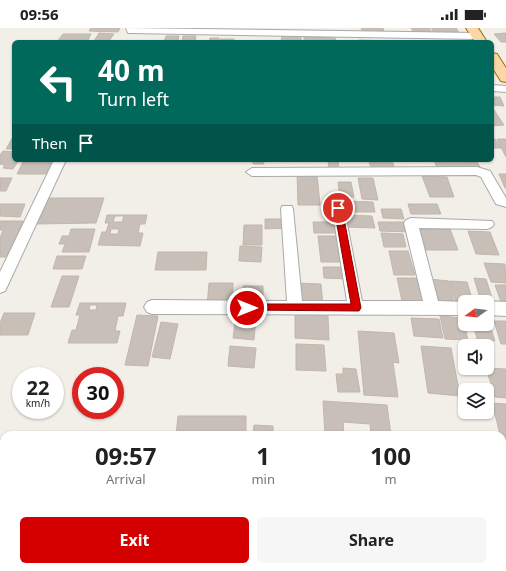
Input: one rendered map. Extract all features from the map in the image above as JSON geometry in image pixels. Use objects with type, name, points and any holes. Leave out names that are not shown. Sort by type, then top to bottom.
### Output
[{"type":"main road","points":[[494,60],[506,78]]},
{"type":"street","points":[[130,28],[132,31],[136,32],[477,35]]},
{"type":"street","points":[[494,88],[506,89]]},
{"type":"street","points":[[0,286],[59,162]]},
{"type":"street","points":[[252,172],[295,166],[364,166],[484,172],[500,201],[506,203]]},
{"type":"street","points":[[338,208],[356,308]]},
{"type":"street","points":[[287,209],[295,308]]},
{"type":"street","points":[[432,308],[411,224],[487,224]]},
{"type":"street","points":[[152,307],[458,308]]},
{"type":"street","points":[[494,308],[506,309]]},
{"type":"building","points":[[91,28],[120,28],[118,32],[89,31]]},
{"type":"building","points":[[361,28],[383,28],[384,32],[362,31]]},
{"type":"building","points":[[411,28],[429,28],[432,33],[413,31]]},
{"type":"building","points":[[431,28],[456,28],[460,34],[435,34]]},
{"type":"building","points":[[99,33],[114,34],[110,40],[95,40]]},
{"type":"building","points":[[506,33],[506,42],[501,42],[494,34]]},
{"type":"building","points":[[63,34],[91,34],[88,40],[58,40]]},
{"type":"building","points":[[166,36],[179,36],[178,40],[165,40]]},
{"type":"building","points":[[183,36],[196,36],[195,40],[182,40]]},
{"type":"building","points":[[282,36],[301,36],[301,40],[281,40]]},
{"type":"building","points":[[304,37],[335,38],[336,40],[304,40]]},
{"type":"building","points":[[210,38],[219,38],[218,40],[210,40]]},
{"type":"building","points":[[220,39],[234,39],[234,40]]},
{"type":"building","points":[[494,97],[500,97],[504,106],[494,105]]},
{"type":"building","points":[[494,110],[504,125],[494,126]]},
{"type":"building","points":[[12,138],[12,149],[6,149]]},
{"type":"building","points":[[494,139],[495,139],[501,148],[494,148]]},
{"type":"building","points":[[497,139],[506,139],[506,157]]},
{"type":"building","points":[[3,151],[12,152],[12,162],[18,162],[13,169],[3,168],[5,165],[0,164],[0,155]]},
{"type":"building","points":[[23,162],[51,162],[46,174],[17,174]]},
{"type":"building","points":[[253,162],[264,162],[264,164],[253,164]]},
{"type":"building","points":[[328,162],[338,162],[339,170],[329,170]]},
{"type":"building","points":[[369,162],[392,162],[395,169],[372,170]]},
{"type":"building","points":[[435,162],[477,162],[480,167],[437,168]]},
{"type":"building","points":[[297,173],[317,174],[320,205],[298,205]]},
{"type":"building","points":[[499,174],[506,174],[506,188],[505,188]]},
{"type":"building","points":[[422,176],[447,177],[454,197],[430,197]]},
{"type":"building","points":[[0,178],[12,178],[6,191],[0,191]]},
{"type":"building","points":[[358,178],[373,178],[378,200],[362,199]]},
{"type":"building","points":[[338,182],[351,182],[354,197],[340,197]]},
{"type":"building","points":[[46,198],[104,198],[96,223],[36,224]]},
{"type":"building","points":[[346,201],[373,202],[375,212],[348,212]]},
{"type":"building","points":[[0,204],[25,204],[20,217],[0,216]]},
{"type":"building","points":[[408,204],[437,204],[441,214],[411,214]]},
{"type":"building","points":[[381,209],[401,209],[404,219],[383,218]]},
{"type":"building","points":[[107,215],[147,215],[145,224],[140,224],[138,233],[143,233],[140,246],[98,245],[102,232],[106,232],[109,223],[105,223]],"holes":[[[115,216],[124,216],[122,222],[113,222]],[[111,229],[119,229],[118,234],[110,234]]]},
{"type":"building","points":[[344,215],[372,216],[375,228],[346,227]]},
{"type":"building","points":[[265,219],[286,219],[287,228],[265,229]]},
{"type":"building","points":[[0,221],[23,221],[7,257],[0,257],[0,238],[3,230],[0,230]]},
{"type":"building","points":[[313,222],[336,222],[338,233],[314,233]]},
{"type":"building","points":[[378,222],[406,222],[409,232],[380,231]]},
{"type":"building","points":[[244,225],[262,225],[262,245],[243,245]]},
{"type":"building","points":[[71,229],[95,229],[89,252],[62,252],[65,244],[59,244],[62,236],[69,236]]},
{"type":"building","points":[[415,229],[450,229],[458,250],[422,250]]},
{"type":"building","points":[[468,231],[490,232],[499,255],[476,254]]},
{"type":"building","points":[[381,233],[403,234],[406,247],[384,247]]},
{"type":"building","points":[[318,236],[339,236],[342,262],[321,262]]},
{"type":"building","points":[[240,246],[262,247],[261,262],[239,261]]},
{"type":"building","points":[[389,251],[408,251],[415,275],[394,275]]},
{"type":"building","points":[[158,252],[207,252],[206,270],[155,270]]},
{"type":"building","points":[[57,256],[86,256],[82,269],[53,269]]},
{"type":"building","points":[[484,263],[505,264],[506,283],[491,282]]},
{"type":"building","points":[[323,267],[345,267],[346,279],[324,278]]},
{"type":"building","points":[[62,276],[79,276],[69,307],[51,307]]},
{"type":"building","points":[[397,278],[419,278],[425,301],[402,301]]},
{"type":"building","points":[[474,278],[486,279],[491,295],[479,295]]},
{"type":"building","points":[[429,279],[449,281],[455,307],[435,306]]},
{"type":"building","points":[[450,281],[467,282],[471,295],[458,295],[458,304],[456,304]]},
{"type":"building","points":[[209,283],[233,283],[232,305],[207,306]]},
{"type":"building","points":[[299,283],[321,284],[323,305],[300,304]]},
{"type":"building","points":[[495,285],[506,285],[506,302],[501,302]]},
{"type":"building","points":[[243,286],[263,286],[263,304],[243,304]]},
{"type":"building","points":[[80,303],[126,303],[123,316],[118,316],[115,331],[120,331],[117,343],[68,343],[72,330],[76,330],[80,315],[76,315]],"holes":[[[90,305],[97,305],[96,310],[89,310]]]},
{"type":"building","points":[[4,313],[35,313],[28,335],[0,335],[0,323]]},
{"type":"building","points":[[295,314],[328,316],[329,340],[295,338]]},
{"type":"building","points":[[137,315],[158,316],[148,366],[125,365]]},
{"type":"building","points":[[236,316],[256,317],[254,340],[233,338]]},
{"type":"building","points":[[440,316],[458,318],[458,331],[466,331],[468,339],[445,339]]},
{"type":"building","points":[[411,318],[439,319],[443,338],[414,336]]},
{"type":"building","points":[[494,321],[506,321],[506,344],[501,344]]},
{"type":"building","points":[[161,322],[178,324],[170,359],[152,357]]},
{"type":"building","points":[[358,331],[394,333],[399,363],[393,362],[398,397],[364,395]]},
{"type":"building","points":[[475,331],[492,331],[495,341],[494,339],[477,339]]},
{"type":"building","points":[[296,344],[324,345],[326,371],[296,370]]},
{"type":"building","points":[[230,346],[256,348],[254,368],[228,366]]},
{"type":"building","points":[[421,346],[451,348],[458,385],[458,396],[428,393]]},
{"type":"building","points":[[343,368],[356,369],[360,392],[338,392],[336,374],[343,374]]},
{"type":"building","points":[[494,368],[506,369],[506,398],[495,397],[494,383],[491,383],[488,375],[494,375]]},
{"type":"building","points":[[323,401],[387,405],[390,431],[371,431],[370,424],[343,422],[344,431],[325,431]]},
{"type":"building","points":[[494,403],[506,404],[506,431],[499,431],[494,411]]},
{"type":"building","points":[[178,416],[246,416],[246,431],[176,431]]},
{"type":"building","points":[[254,425],[273,426],[273,431],[253,431]]},
{"type":"route","points":[[247,308],[356,308],[338,208]]}]
